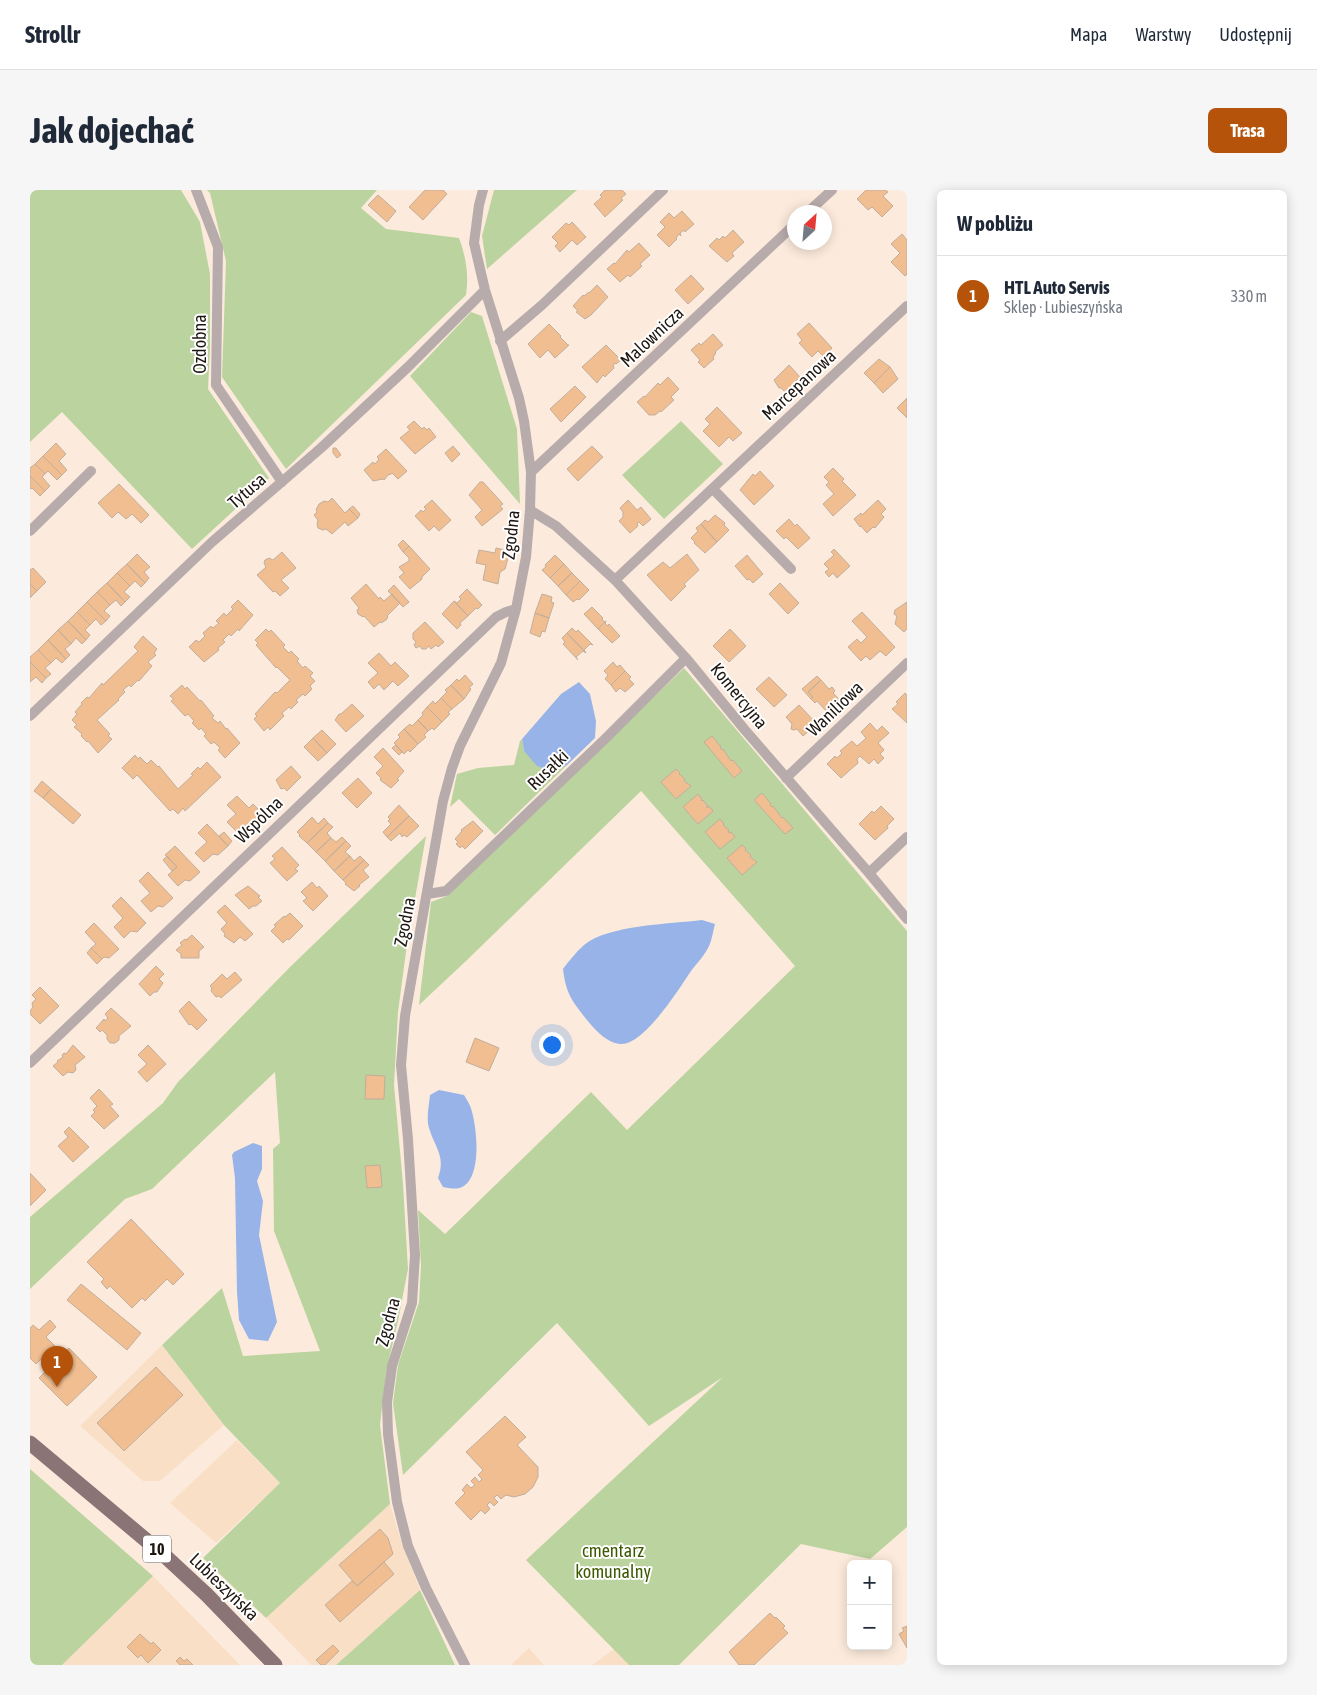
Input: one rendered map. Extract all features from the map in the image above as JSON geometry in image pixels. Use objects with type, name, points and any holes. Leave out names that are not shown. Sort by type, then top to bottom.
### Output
[{"type":"main road","name":"Lubieszyńska","points":[[30,1443],[165,1556],[207,1595],[275,1665]]},
{"type":"street","name":"Ozdobna","points":[[196,190],[218,247],[216,385],[282,482]]},
{"type":"street","name":"Zgodna","points":[[465,1665],[426,1588],[408,1546],[397,1502],[388,1434],[386,1402],[392,1366],[412,1303],[415,1255],[408,1139],[401,1065],[406,1016],[443,801],[460,746],[501,663],[516,610],[526,557],[530,510],[531,472],[521,406],[485,290],[474,243],[483,190]]},
{"type":"street","points":[[500,341],[542,305],[663,190]]},
{"type":"street","points":[[816,205],[832,190]]},
{"type":"street","name":"Malownicza","points":[[531,472],[787,232]]},
{"type":"street","name":"Tytusa","points":[[32,711],[212,542],[282,482],[408,368],[485,290]]},
{"type":"street","name":"Marcepanowa","points":[[615,580],[907,306]]},
{"type":"street","points":[[30,531],[91,471]]},
{"type":"street","points":[[713,489],[791,569]]},
{"type":"street","name":"Komercyjna","points":[[530,510],[556,526],[615,580],[686,658],[907,919]]},
{"type":"street","name":"Wspólna","points":[[30,1062],[496,618],[506,612],[516,610]]},
{"type":"street","name":"Rusałki","points":[[427,894],[446,891],[686,658]]},
{"type":"street","name":"Waniliowa","points":[[786,778],[907,663]]},
{"type":"street","points":[[869,873],[907,837]]},
{"type":"shaded area","points":[[162,1345],[224,1425],[160,1481],[143,1481],[80,1426]]},
{"type":"shaded area","points":[[237,1440],[280,1483],[216,1543],[170,1503]]},
{"type":"shaded area","points":[[390,1504],[403,1547],[420,1590],[336,1665],[311,1665],[266,1618]]},
{"type":"shaded area","points":[[153,1576],[240,1665],[62,1665]]},
{"type":"shaded area","points":[[529,1648],[544,1665],[511,1665]]},
{"type":"shaded area","points":[[614,1649],[629,1665],[592,1665]]},
{"type":"green space","points":[[30,190],[181,190],[200,222],[210,274],[208,389],[269,478],[192,549],[62,412],[30,442]]},
{"type":"green space","points":[[207,190],[377,190],[361,208],[386,229],[459,238],[463,252],[467,273],[466,295],[286,469],[222,377],[226,261],[210,193]]},
{"type":"green space","points":[[494,190],[577,190],[487,269],[482,236]]},
{"type":"green space","points":[[471,312],[482,316],[517,429],[520,504],[410,376]]},
{"type":"green space","points":[[681,421],[723,464],[664,519],[622,475]]},
{"type":"green space","name":"cmentarz komunalny","points":[[684,668],[907,931],[907,1527],[870,1559],[801,1544],[679,1665],[629,1665],[526,1560],[723,1377],[649,1426],[557,1323],[403,1475],[393,1403],[398,1365],[419,1302],[421,1266],[418,1210],[445,1234],[591,1092],[627,1130],[795,966],[641,791],[419,1005],[431,902],[447,896]]},
{"type":"green space","points":[[522,739],[524,751],[552,771],[566,766],[495,835],[459,799],[450,807],[457,774],[478,768],[514,765]]},
{"type":"green space","points":[[426,836],[407,944],[398,1012],[394,1085],[408,1269],[386,1372],[380,1425],[390,1504],[266,1618],[203,1558],[280,1483],[224,1425],[162,1345],[222,1288],[243,1356],[320,1351],[274,1231],[273,1149],[280,1143],[275,1072],[152,1189],[125,1199],[30,1289],[30,1217],[163,1103],[178,1082],[289,968]]},
{"type":"green space","points":[[30,1469],[153,1576],[62,1665],[30,1665]]},
{"type":"green space","points":[[420,1590],[455,1665],[336,1665]]},
{"type":"water","points":[[579,682],[590,694],[596,721],[595,738],[566,766],[552,771],[537,766],[524,751],[522,739],[561,694]]},
{"type":"water","points":[[702,920],[715,924],[709,946],[670,1002],[650,1026],[640,1036],[630,1042],[621,1044],[611,1042],[597,1032],[574,1002],[566,985],[563,969],[578,951],[595,938],[623,929]]},
{"type":"water","points":[[439,1090],[464,1095],[471,1108],[474,1120],[476,1141],[475,1164],[473,1174],[462,1187],[443,1187],[438,1178],[441,1164],[439,1152],[429,1128],[428,1116],[430,1095]]},
{"type":"water","points":[[253,1143],[262,1146],[262,1169],[257,1181],[263,1201],[259,1235],[277,1322],[268,1341],[249,1339],[239,1320],[235,1178],[232,1155],[234,1152]]},
{"type":"building","points":[[425,190],[443,190],[447,194],[423,220],[409,207]]},
{"type":"building","points":[[605,190],[622,190],[626,194],[621,198],[623,200],[605,217],[594,204],[602,197],[600,195]]},
{"type":"building","points":[[866,190],[886,190],[888,192],[883,196],[893,206],[882,217],[872,207],[868,210],[857,199]]},
{"type":"building","points":[[378,195],[396,211],[387,222],[368,205]]},
{"type":"building","points":[[682,211],[694,224],[685,232],[684,230],[680,233],[681,236],[679,234],[669,247],[657,235],[665,227],[660,222],[669,213],[674,218]]},
{"type":"building","points":[[572,222],[586,237],[577,245],[572,240],[560,252],[555,246],[558,243],[552,237],[566,223],[569,225]]},
{"type":"building","points":[[733,230],[744,242],[732,253],[734,256],[727,262],[709,246],[717,238],[719,240],[723,236],[725,238]]},
{"type":"building","points":[[902,234],[907,240],[907,274],[905,276],[891,262],[900,253],[891,244]]},
{"type":"building","points":[[639,243],[650,255],[630,277],[628,275],[620,282],[607,269],[615,264],[627,250],[629,252]]},
{"type":"building","points":[[691,275],[704,289],[688,304],[675,290]]},
{"type":"building","points":[[597,285],[608,297],[585,319],[576,312],[578,311],[573,306],[583,295],[589,293]]},
{"type":"building","points":[[809,323],[832,348],[824,357],[818,351],[812,357],[799,343],[802,340],[797,334]]},
{"type":"building","points":[[549,324],[569,345],[555,358],[548,350],[540,358],[528,344]]},
{"type":"building","points":[[713,334],[723,345],[715,352],[714,359],[704,368],[691,350],[699,343],[701,345]]},
{"type":"building","points":[[606,345],[621,360],[615,363],[614,368],[605,377],[603,375],[597,383],[582,367]]},
{"type":"building","points":[[879,359],[890,367],[874,383],[864,373]]},
{"type":"building","points":[[789,365],[800,377],[794,383],[796,385],[790,390],[788,388],[785,392],[779,388],[774,380]]},
{"type":"building","points":[[890,367],[898,379],[883,393],[874,383]]},
{"type":"building","points":[[668,377],[679,389],[671,397],[674,400],[661,412],[649,415],[637,402],[645,397],[658,383],[660,385]]},
{"type":"building","points":[[575,386],[586,397],[561,422],[550,409]]},
{"type":"building","points":[[907,398],[907,418],[897,408]]},
{"type":"building","points":[[717,407],[742,433],[733,441],[729,437],[719,447],[703,431],[710,424],[705,419]]},
{"type":"building","points":[[414,421],[422,429],[424,427],[427,430],[429,428],[436,437],[415,454],[400,438],[410,430],[407,427]]},
{"type":"building","points":[[56,443],[66,454],[59,461],[67,470],[62,475],[43,456]]},
{"type":"building","points":[[453,446],[460,454],[452,462],[445,453]]},
{"type":"building","points":[[592,446],[603,457],[578,481],[567,469]]},
{"type":"building","points":[[333,448],[336,448],[341,455],[337,458],[333,453]]},
{"type":"building","points":[[386,449],[407,471],[398,479],[392,473],[384,480],[373,481],[364,470],[373,462],[375,464],[379,459],[377,457]]},
{"type":"building","points":[[43,456],[62,475],[57,480],[48,471],[45,474],[35,464]]},
{"type":"building","points":[[35,464],[45,474],[42,477],[50,486],[45,491],[30,476],[30,468]]},
{"type":"building","points":[[833,468],[844,479],[842,481],[856,495],[833,516],[823,504],[834,494],[826,485],[829,482],[824,477]]},
{"type":"building","points":[[760,471],[774,486],[754,505],[740,490],[753,474],[755,476]]},
{"type":"building","points":[[30,476],[45,491],[40,496],[32,488],[30,489]]},
{"type":"building","points":[[480,482],[483,482],[503,504],[500,506],[503,509],[482,526],[475,517],[482,510],[469,495]]},
{"type":"building","points":[[119,484],[149,515],[141,523],[132,514],[126,519],[118,512],[112,518],[98,503]]},
{"type":"building","points":[[332,498],[345,513],[349,509],[358,518],[348,526],[345,522],[332,534],[326,529],[318,528],[318,520],[314,515],[319,504],[324,501],[328,502]]},
{"type":"building","points":[[432,500],[451,520],[439,531],[434,526],[429,531],[415,516],[421,510],[423,512],[426,509],[424,507]]},
{"type":"building","points":[[628,500],[637,510],[641,507],[651,519],[643,526],[639,522],[638,526],[630,533],[619,521],[623,517],[623,512],[620,508]]},
{"type":"building","points":[[878,500],[886,509],[881,514],[884,517],[875,528],[873,527],[867,533],[854,519],[861,513],[862,515]]},
{"type":"building","points":[[353,506],[360,514],[358,518],[349,509]]},
{"type":"building","points":[[715,515],[725,523],[724,525],[729,530],[717,542],[701,524],[705,520],[708,522]]},
{"type":"building","points":[[789,519],[795,526],[797,524],[810,538],[798,549],[786,537],[784,539],[776,531]]},
{"type":"building","points":[[701,524],[717,542],[705,553],[691,538],[698,531],[696,528]]},
{"type":"building","points":[[403,540],[409,546],[403,552],[398,545]]},
{"type":"building","points":[[409,546],[430,569],[410,589],[399,577],[404,573],[399,567],[409,561],[409,558],[403,552]]},
{"type":"building","points":[[496,548],[510,551],[505,569],[500,572],[498,584],[483,580],[486,565],[476,563],[479,550],[495,553]]},
{"type":"building","points":[[834,549],[850,566],[837,578],[833,573],[829,577],[825,572],[829,569],[824,564],[834,555],[831,552]]},
{"type":"building","points":[[282,552],[296,568],[281,580],[289,588],[280,596],[275,591],[273,592],[257,575],[266,567],[265,560],[269,558],[273,560]]},
{"type":"building","points":[[137,554],[150,567],[144,572],[149,578],[145,583],[127,564]]},
{"type":"building","points":[[687,554],[699,570],[684,584],[686,586],[671,601],[647,575],[663,562],[670,568]]},
{"type":"building","points":[[555,555],[564,564],[550,578],[542,570]]},
{"type":"building","points":[[747,555],[763,574],[753,583],[749,579],[747,580],[735,566]]},
{"type":"building","points":[[127,564],[145,583],[141,587],[135,581],[130,586],[117,573]]},
{"type":"building","points":[[564,564],[572,573],[558,586],[550,578]]},
{"type":"building","points":[[33,568],[46,582],[37,591],[30,584],[30,570]]},
{"type":"building","points":[[117,573],[130,586],[124,592],[130,597],[125,602],[107,583]]},
{"type":"building","points":[[572,573],[580,581],[566,595],[558,586]]},
{"type":"building","points":[[580,581],[589,590],[579,600],[577,599],[573,602],[566,595]]},
{"type":"building","points":[[107,583],[125,602],[121,606],[116,600],[110,605],[97,592]]},
{"type":"building","points":[[780,583],[799,603],[788,614],[769,594]]},
{"type":"building","points":[[30,584],[37,591],[30,598]]},
{"type":"building","points":[[366,584],[379,599],[380,597],[384,601],[392,594],[400,603],[387,616],[386,620],[374,627],[364,616],[358,614],[357,610],[359,608],[351,598]]},
{"type":"building","points":[[394,585],[409,602],[403,607],[388,591]]},
{"type":"building","points":[[467,589],[482,605],[468,616],[454,601],[457,603],[461,599],[459,597]]},
{"type":"building","points":[[97,592],[110,605],[104,611],[110,616],[106,621],[87,602]]},
{"type":"building","points":[[542,594],[552,597],[551,602],[554,603],[549,618],[535,613]]},
{"type":"building","points":[[238,600],[253,615],[239,631],[238,629],[231,636],[229,634],[223,640],[225,642],[218,648],[219,650],[204,662],[189,647],[196,640],[199,642],[205,636],[203,633],[211,626],[213,628],[219,623],[216,621],[224,613],[226,616]]},
{"type":"building","points":[[454,601],[468,616],[460,623],[461,625],[457,629],[442,614]]},
{"type":"building","points":[[87,602],[106,621],[101,625],[96,619],[90,625],[77,612]]},
{"type":"building","points":[[907,602],[907,629],[904,632],[895,624],[897,616],[894,614],[895,610]]},
{"type":"building","points":[[592,607],[603,618],[604,622],[606,621],[598,629],[584,614]]},
{"type":"building","points":[[77,612],[90,625],[85,630],[90,635],[86,640],[68,621]]},
{"type":"building","points":[[862,612],[895,647],[886,656],[880,651],[870,660],[866,656],[861,661],[848,647],[857,639],[861,643],[867,637],[852,621]]},
{"type":"building","points":[[535,613],[549,618],[545,632],[542,631],[540,637],[530,633]]},
{"type":"building","points":[[68,621],[86,640],[82,644],[76,638],[71,644],[58,630]]},
{"type":"building","points":[[606,621],[605,623],[608,626],[609,624],[620,636],[612,643],[598,629]]},
{"type":"building","points":[[425,622],[444,642],[438,647],[436,645],[431,649],[429,646],[426,649],[422,649],[420,646],[416,648],[414,645],[416,642],[413,639],[413,633]]},
{"type":"building","points":[[572,628],[576,632],[578,630],[593,645],[590,644],[584,650],[586,653],[567,633]]},
{"type":"building","points":[[266,629],[269,632],[271,630],[285,645],[283,647],[289,653],[291,651],[299,659],[297,661],[303,668],[305,666],[313,673],[310,676],[315,681],[310,686],[312,689],[305,696],[303,694],[296,700],[298,702],[291,709],[289,707],[282,713],[284,716],[270,730],[268,727],[264,731],[254,719],[257,716],[255,714],[275,692],[277,693],[290,680],[276,668],[256,645],[258,643],[255,640]]},
{"type":"building","points":[[730,629],[746,646],[729,662],[713,646]]},
{"type":"building","points":[[58,630],[71,644],[65,649],[70,655],[66,659],[48,640]]},
{"type":"building","points":[[567,633],[586,653],[583,651],[576,657],[578,660],[563,644],[565,642],[562,638]]},
{"type":"building","points":[[143,636],[157,649],[154,653],[156,655],[148,662],[152,666],[139,681],[123,690],[125,692],[119,700],[97,720],[110,734],[108,736],[112,739],[98,753],[74,727],[77,725],[72,720],[77,714],[75,712],[87,697],[89,698],[102,683],[103,685],[138,651],[134,647]]},
{"type":"building","points":[[48,640],[66,659],[62,663],[56,658],[51,663],[38,650]]},
{"type":"building","points":[[38,650],[51,663],[45,668],[51,674],[46,678],[30,662],[30,657]]},
{"type":"building","points":[[379,653],[391,666],[395,662],[409,676],[398,686],[393,681],[384,690],[379,684],[374,689],[368,682],[378,673],[368,663]]},
{"type":"building","points":[[30,662],[46,678],[42,683],[36,677],[30,682]]},
{"type":"building","points":[[613,662],[617,667],[620,665],[625,671],[611,685],[605,679],[608,675],[604,671]]},
{"type":"building","points":[[625,671],[631,677],[629,679],[634,684],[625,692],[620,688],[616,692],[611,685]]},
{"type":"building","points":[[465,675],[473,684],[464,699],[451,685]]},
{"type":"building","points":[[817,676],[821,680],[808,692],[813,697],[811,699],[802,689]]},
{"type":"building","points":[[769,677],[787,695],[774,707],[756,689]]},
{"type":"building","points":[[821,680],[829,689],[832,687],[835,691],[833,693],[840,700],[827,712],[817,701],[815,703],[811,699],[813,697],[808,692]]},
{"type":"building","points":[[182,685],[185,689],[187,687],[201,700],[214,716],[212,718],[218,723],[220,721],[240,743],[225,758],[218,750],[220,748],[214,742],[211,744],[204,736],[206,734],[201,728],[199,730],[192,723],[194,721],[188,714],[185,716],[171,701],[174,699],[170,696]]},
{"type":"building","points":[[451,685],[464,699],[452,709],[441,698],[447,692],[445,690]]},
{"type":"building","points":[[905,693],[907,695],[907,723],[892,709],[898,704],[896,702]]},
{"type":"building","points":[[441,698],[452,709],[442,722],[427,707],[433,701],[435,704]]},
{"type":"building","points":[[352,704],[364,716],[346,732],[335,720],[339,714]]},
{"type":"building","points":[[799,705],[817,724],[803,736],[797,729],[791,729],[792,724],[786,717]]},
{"type":"building","points":[[427,707],[442,722],[434,730],[432,728],[428,731],[418,720]]},
{"type":"building","points":[[418,720],[428,731],[424,735],[426,737],[418,744],[404,729],[410,724],[412,726]]},
{"type":"building","points":[[870,723],[877,731],[882,726],[889,733],[878,743],[884,750],[880,754],[884,758],[878,764],[874,759],[869,764],[860,756],[857,759],[858,763],[841,778],[827,764],[835,756],[837,758],[842,753],[840,751],[852,741],[857,746],[864,740],[866,738],[861,732]]},
{"type":"building","points":[[404,729],[418,744],[410,752],[408,750],[404,754],[394,743]]},
{"type":"building","points":[[322,730],[336,744],[327,753],[313,738]]},
{"type":"building","points":[[712,736],[731,761],[733,760],[742,771],[734,778],[704,742]]},
{"type":"building","points":[[313,738],[327,753],[318,761],[304,747]]},
{"type":"building","points":[[396,745],[402,752],[399,755],[392,748]]},
{"type":"building","points":[[383,748],[404,771],[391,788],[380,780],[381,778],[376,773],[383,766],[374,757]]},
{"type":"building","points":[[135,755],[147,764],[151,760],[159,766],[178,789],[193,775],[191,774],[198,767],[200,769],[207,762],[221,777],[185,811],[183,808],[178,814],[173,809],[170,811],[137,775],[133,779],[122,768]]},
{"type":"building","points":[[291,766],[301,777],[287,791],[284,788],[281,789],[276,780]]},
{"type":"building","points":[[676,769],[685,779],[684,781],[691,786],[676,799],[661,782]]},
{"type":"building","points":[[358,778],[372,793],[357,808],[342,793]]},
{"type":"building","points":[[42,781],[51,789],[43,798],[34,791]]},
{"type":"building","points":[[51,789],[81,815],[73,824],[43,798]]},
{"type":"building","points":[[762,793],[770,805],[793,828],[785,834],[754,800]]},
{"type":"building","points":[[698,794],[707,805],[707,808],[709,806],[713,811],[698,824],[683,807]]},
{"type":"building","points":[[237,796],[249,808],[253,804],[262,813],[248,826],[242,826],[236,831],[227,822],[236,814],[227,805]]},
{"type":"building","points":[[276,804],[279,807],[271,814],[269,811]]},
{"type":"building","points":[[399,805],[409,816],[387,837],[383,832],[391,824],[388,821],[390,819],[388,817]]},
{"type":"building","points":[[881,806],[894,819],[887,826],[888,828],[875,840],[859,824],[872,811],[874,813]]},
{"type":"building","points":[[409,816],[419,826],[407,837],[404,835],[402,837],[400,833],[391,841],[387,837]]},
{"type":"building","points":[[312,817],[318,824],[324,818],[328,823],[307,843],[297,832]]},
{"type":"building","points":[[720,819],[729,830],[729,833],[731,832],[735,837],[720,849],[705,832]]},
{"type":"building","points":[[473,821],[483,831],[465,849],[462,846],[460,848],[456,844],[458,842],[455,839],[461,830]]},
{"type":"building","points":[[328,823],[333,827],[327,833],[331,838],[316,852],[307,843]]},
{"type":"building","points":[[207,824],[228,846],[218,855],[213,854],[204,862],[195,853],[207,842],[198,833]]},
{"type":"building","points":[[224,832],[232,841],[228,846],[219,836]]},
{"type":"building","points":[[342,837],[346,841],[325,861],[316,852],[331,838],[336,842]]},
{"type":"building","points":[[346,841],[351,846],[345,852],[350,856],[334,871],[325,861]]},
{"type":"building","points":[[742,845],[751,855],[750,857],[757,862],[742,875],[727,858]]},
{"type":"building","points":[[175,846],[200,872],[190,881],[185,880],[178,886],[168,875],[177,867],[165,855]]},
{"type":"building","points":[[282,847],[299,865],[295,869],[298,871],[287,881],[270,863],[275,859],[272,856]]},
{"type":"building","points":[[167,856],[177,867],[172,871],[163,860]]},
{"type":"building","points":[[350,856],[354,861],[360,856],[364,860],[343,880],[334,871]]},
{"type":"building","points":[[364,860],[369,865],[363,870],[369,877],[354,891],[343,880]]},
{"type":"building","points":[[148,872],[173,898],[163,907],[158,906],[151,912],[141,901],[150,893],[139,881]]},
{"type":"building","points":[[312,882],[317,888],[319,886],[328,896],[313,911],[303,901],[307,898],[301,892]]},
{"type":"building","points":[[248,886],[260,896],[258,897],[262,901],[249,909],[235,895]]},
{"type":"building","points":[[121,897],[146,923],[137,932],[131,931],[124,938],[114,927],[123,918],[112,906]]},
{"type":"building","points":[[225,905],[253,934],[245,941],[240,937],[234,943],[224,936],[225,934],[221,929],[227,923],[217,912]]},
{"type":"building","points":[[290,913],[303,926],[289,940],[287,939],[283,943],[271,931],[276,926],[274,925]]},
{"type":"building","points":[[94,923],[119,949],[109,958],[104,957],[102,959],[91,948],[96,944],[85,932]]},
{"type":"building","points":[[192,935],[204,947],[199,951],[199,958],[181,958],[181,954],[176,950],[182,945],[180,943]]},
{"type":"building","points":[[91,948],[102,959],[97,964],[87,953]]},
{"type":"building","points":[[156,966],[164,974],[159,979],[163,983],[157,992],[150,996],[139,984]]},
{"type":"building","points":[[235,972],[242,980],[221,998],[219,996],[216,997],[211,991],[212,988],[210,986],[222,974],[227,979]]},
{"type":"building","points":[[40,987],[59,1006],[40,1024],[30,1014],[30,1011],[33,1007],[32,1003],[36,999],[32,995]]},
{"type":"building","points":[[189,1001],[207,1020],[197,1030],[191,1024],[189,1025],[179,1011]]},
{"type":"building","points":[[111,1008],[131,1026],[119,1036],[119,1040],[115,1043],[110,1043],[107,1035],[102,1030],[100,1032],[96,1028],[104,1019],[105,1021],[108,1018],[105,1014]]},
{"type":"building","points":[[475,1038],[499,1048],[489,1071],[466,1062]]},
{"type":"building","points":[[73,1045],[85,1057],[75,1065],[76,1070],[73,1073],[68,1072],[63,1076],[53,1066]]},
{"type":"building","points":[[148,1045],[166,1064],[147,1082],[138,1072],[147,1064],[138,1055]]},
{"type":"building","points":[[366,1075],[385,1076],[384,1099],[365,1099]]},
{"type":"building","points":[[99,1089],[113,1104],[110,1106],[119,1116],[104,1129],[91,1116],[97,1106],[90,1098]]},
{"type":"building","points":[[69,1127],[89,1147],[73,1162],[58,1146],[68,1137],[64,1132]]},
{"type":"building","points":[[380,1165],[382,1187],[367,1188],[365,1166]]},
{"type":"building","points":[[30,1173],[46,1190],[30,1206]]},
{"type":"building","points":[[131,1219],[184,1274],[173,1285],[167,1279],[145,1301],[142,1298],[132,1308],[110,1286],[107,1289],[101,1282],[104,1279],[87,1262]]},
{"type":"building","points":[[81,1284],[141,1333],[127,1350],[67,1300]]},
{"type":"building","points":[[50,1320],[56,1327],[46,1337],[55,1346],[36,1364],[30,1358],[30,1328],[33,1325],[39,1330]]},
{"type":"building","points":[[69,1348],[97,1377],[67,1406],[39,1378]]},
{"type":"building","points":[[156,1367],[183,1395],[124,1451],[97,1423]]},
{"type":"building","points":[[505,1416],[526,1437],[517,1445],[538,1467],[538,1477],[533,1487],[525,1494],[514,1497],[506,1495],[501,1499],[497,1495],[494,1498],[498,1502],[494,1506],[490,1502],[487,1505],[490,1509],[485,1514],[481,1510],[471,1520],[455,1503],[465,1493],[462,1490],[467,1484],[471,1488],[475,1485],[471,1481],[475,1477],[479,1482],[482,1479],[478,1475],[483,1470],[466,1452]]},
{"type":"building","points":[[380,1529],[388,1538],[393,1554],[357,1586],[339,1565]]},
{"type":"building","points":[[384,1562],[394,1574],[340,1622],[325,1605],[352,1581],[357,1586]]},
{"type":"building","points":[[770,1613],[785,1626],[783,1628],[788,1633],[754,1665],[739,1665],[729,1652]]},
{"type":"building","points":[[907,1626],[907,1648],[899,1634],[904,1631],[902,1628]]},
{"type":"building","points":[[140,1634],[151,1644],[153,1642],[161,1650],[148,1663],[141,1655],[138,1658],[127,1647]]},
{"type":"building","points":[[333,1645],[339,1651],[325,1665],[321,1665],[316,1660]]},
{"type":"building","points":[[180,1657],[184,1661],[187,1659],[193,1665],[180,1665],[176,1661]]},
{"type":"place","name":"HTL Auto Servis","points":[[57,1387]]}]
